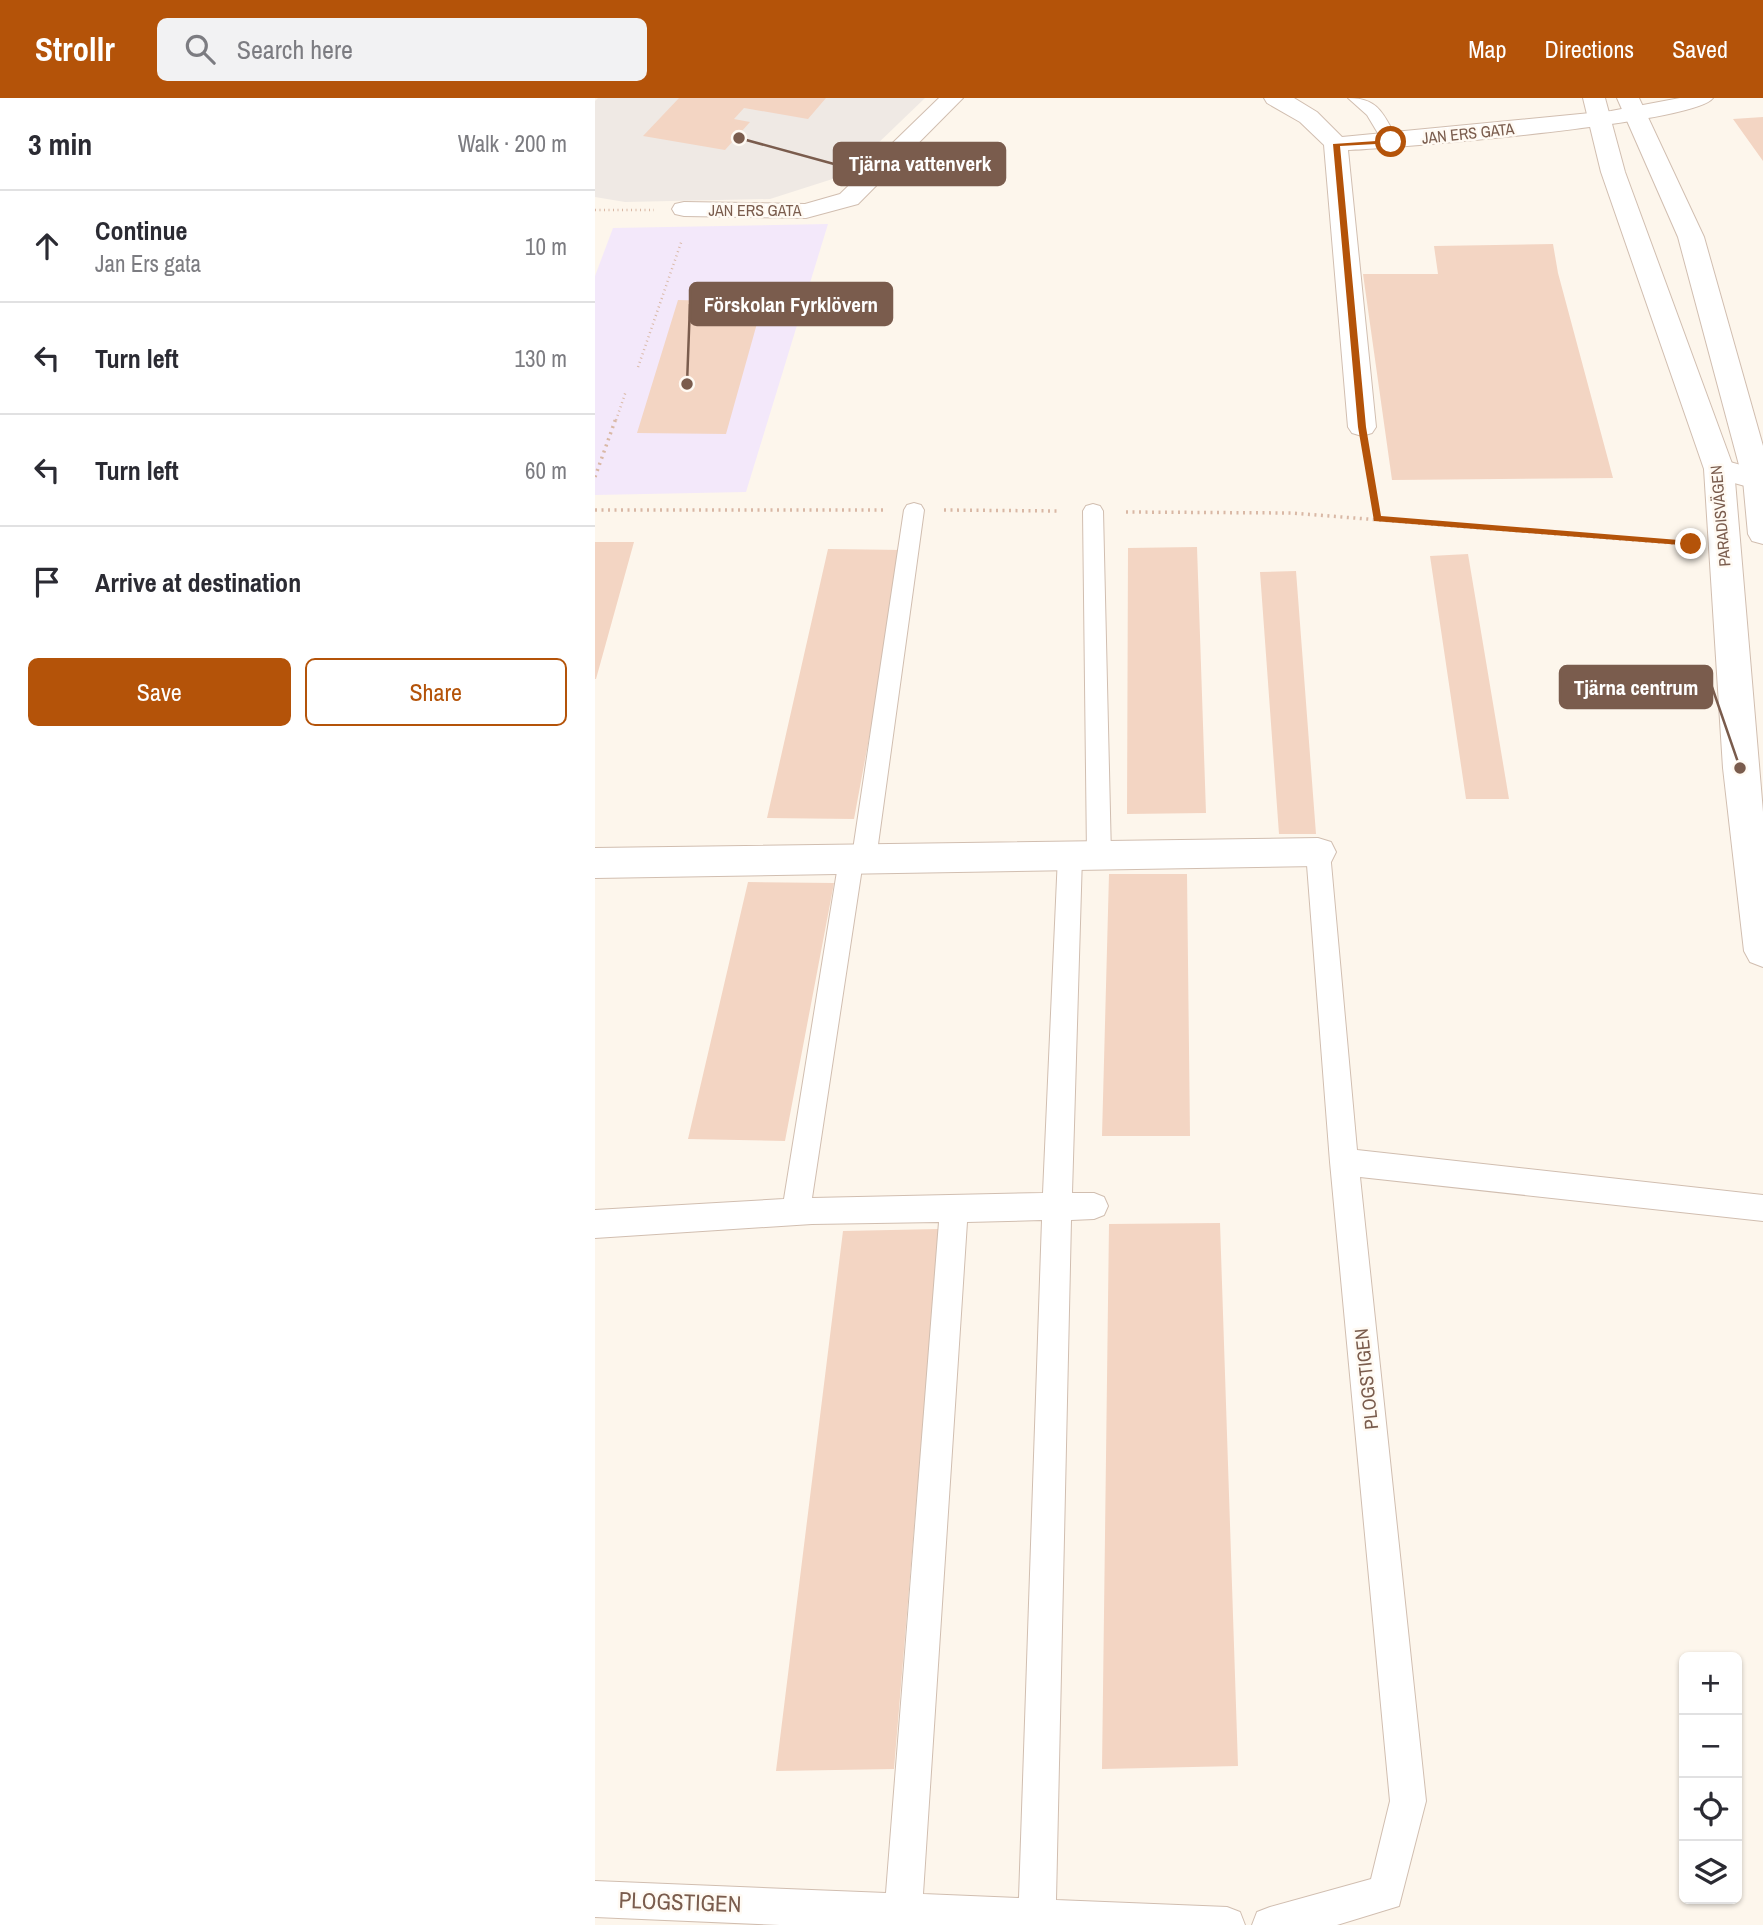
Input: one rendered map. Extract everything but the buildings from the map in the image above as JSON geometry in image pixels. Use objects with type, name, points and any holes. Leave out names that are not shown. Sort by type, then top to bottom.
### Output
[{"type":"street","name":"JAN ERS GATA","points":[[688,209],[806,211],[849,199],[952,98]]},
{"type":"street","points":[[1275,98],[1291,104],[1321,127],[1336,144],[1362,427]]},
{"type":"street","name":"JAN ERS GATA","points":[[1336,144],[1391,142],[1596,108],[1631,106],[1675,109],[1702,98]]},
{"type":"street","name":"PARADISVÄGEN","points":[[1631,106],[1691,237],[1761,480],[1763,534]]},
{"type":"street","name":"PARADISVÄGEN","points":[[1596,108],[1613,172],[1719,468],[1740,768],[1763,951]]},
{"type":"street","points":[[1719,468],[1761,480]]},
{"type":"street","points":[[595,863],[1318,852]]},
{"type":"lane","points":[[1356,98],[1373,112],[1391,142]]},
{"type":"lane","points":[[796,1212],[914,510]]},
{"type":"lane","points":[[1037,1917],[1057,1206],[1085,856],[1093,512]]},
{"type":"lane","points":[[1318,852],[1344,1162],[1763,1208]]},
{"type":"lane","name":"PLOGSTIGEN","points":[[1270,1925],[1386,1893],[1408,1801],[1344,1162]]},
{"type":"lane","points":[[595,1224],[796,1212],[1094,1206]]},
{"type":"lane","points":[[903,1912],[954,1208]]},
{"type":"lane","name":"PLOGSTIGEN","points":[[595,1899],[1227,1925]]},
{"type":"path","points":[[595,210],[688,209],[638,367]]},
{"type":"path","points":[[595,477],[626,391]]},
{"type":"path","points":[[1362,427],[1377,519]]},
{"type":"path","points":[[595,510],[1291,513],[1691,544]]},
{"type":"shaded area","points":[[598,98],[925,98],[845,175],[770,199],[625,202],[595,197],[595,101]]},
{"type":"shaded area","points":[[828,224],[746,492],[595,495],[595,276],[613,228]]},
{"type":"place","name":"Tjärna vattenverk","points":[[739,138]]},
{"type":"place","name":"Förskolan Fyrklövern","points":[[687,384]]},
{"type":"place","name":"Tjärna centrum","points":[[1740,768]]},
{"type":"route","points":[[1391,142],[1336,144],[1362,427],[1377,519],[1691,544]]}]
